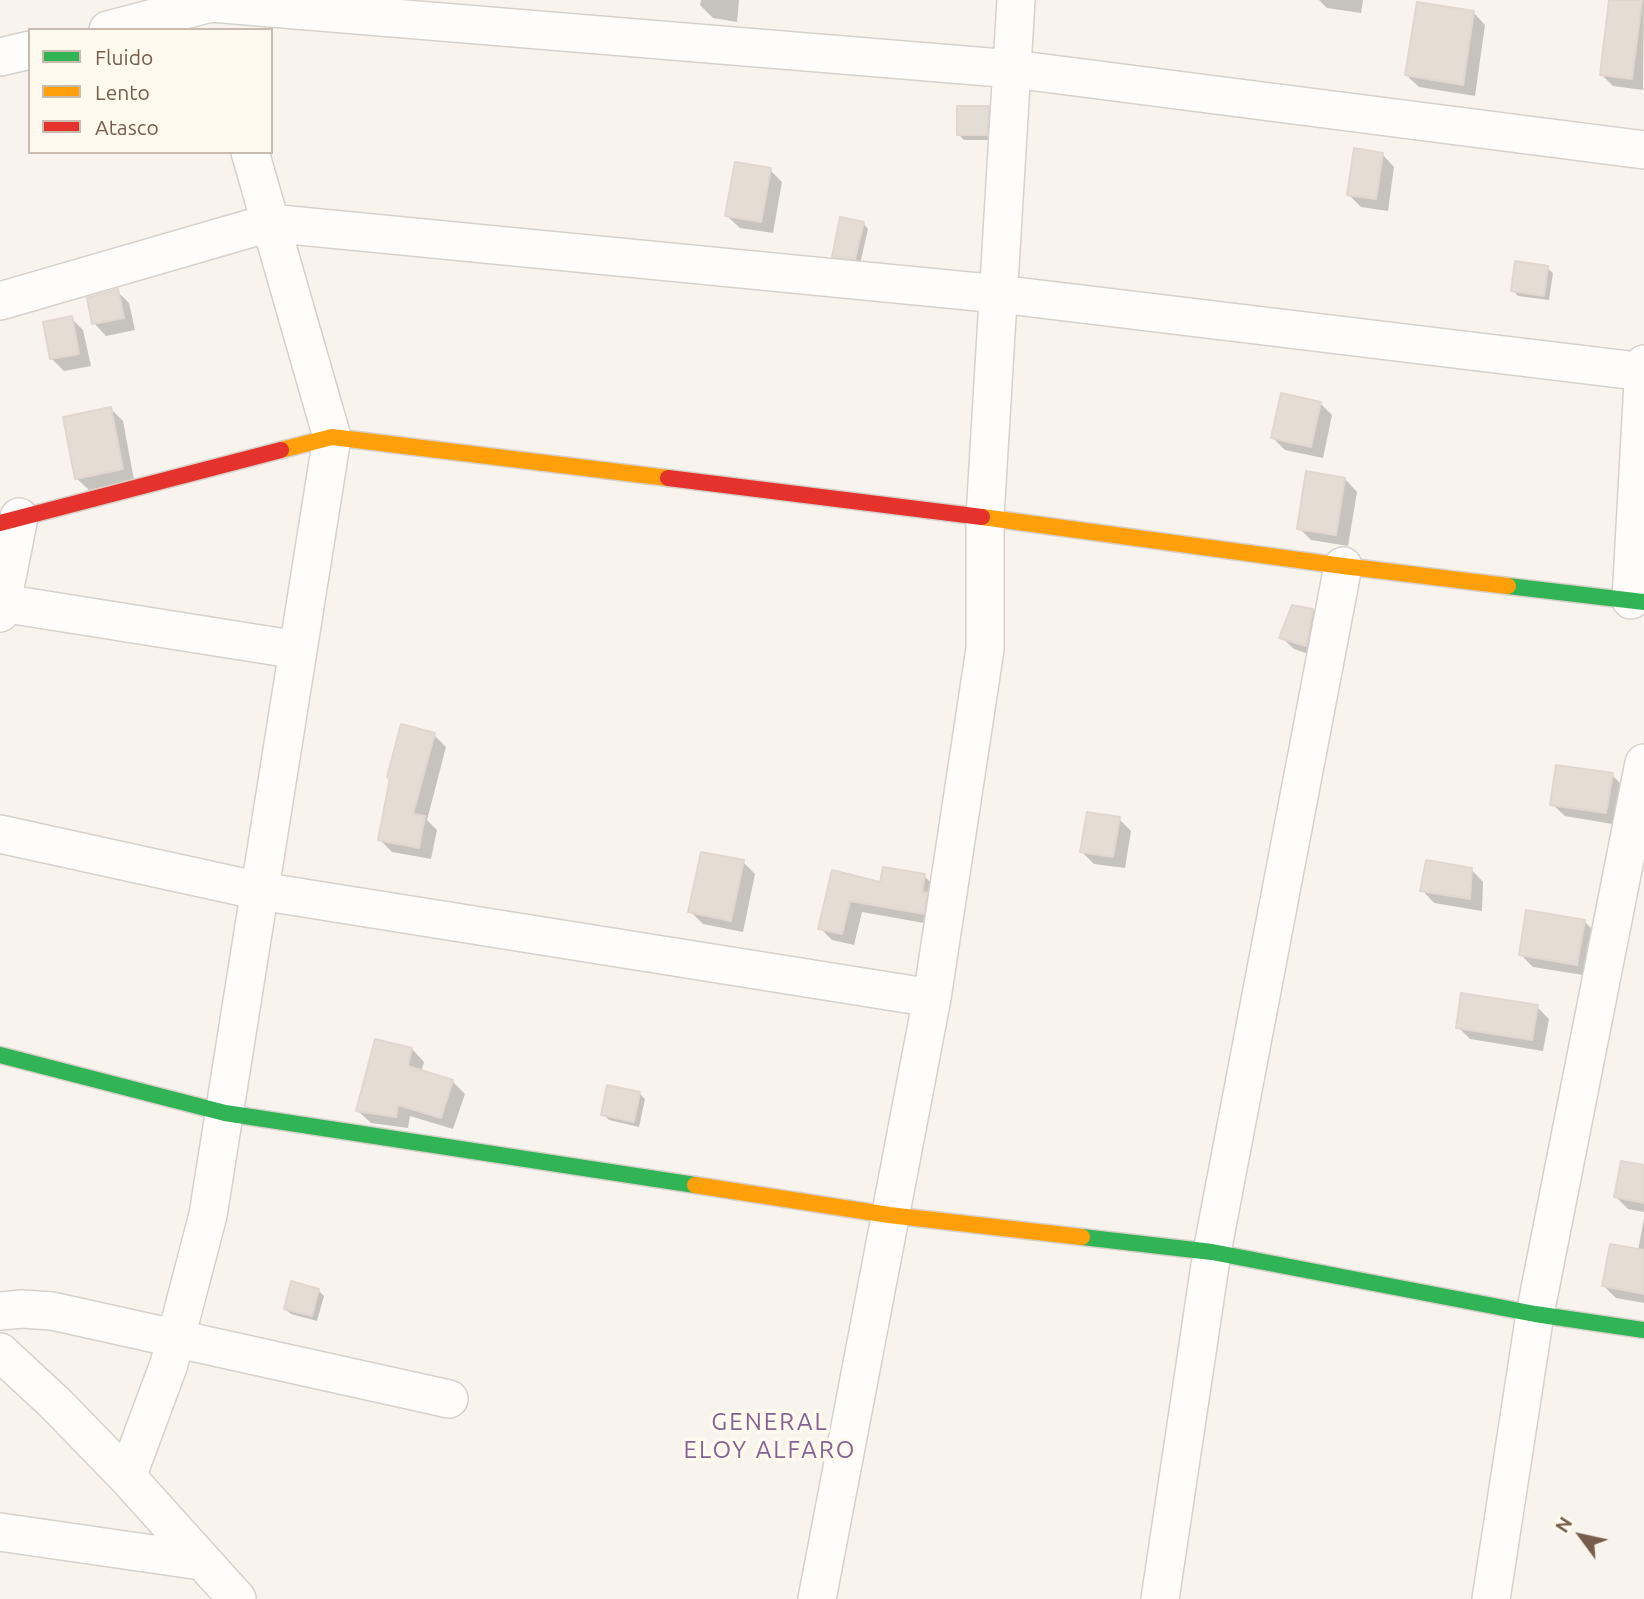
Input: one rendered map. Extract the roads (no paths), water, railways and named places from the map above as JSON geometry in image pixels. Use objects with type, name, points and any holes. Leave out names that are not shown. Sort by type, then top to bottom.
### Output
[{"type":"street","points":[[817,1599],[932,998],[985,649],[985,517],[1016,0]]},
{"type":"street","points":[[119,28],[213,11],[1013,69],[1644,150]]},
{"type":"street","points":[[0,57],[28,50]]},
{"type":"street","points":[[127,1476],[149,1422],[176,1340],[208,1215],[332,437],[251,154]]},
{"type":"street","points":[[0,301],[269,223],[999,294],[1644,372]]},
{"type":"street","points":[[298,650],[1,608],[10,520],[332,437],[1638,601],[1644,364]]},
{"type":"street","points":[[1160,1599],[1212,1252],[1343,566]]},
{"type":"street","points":[[1491,1599],[1535,1314],[1644,763]]},
{"type":"street","points":[[0,834],[260,891],[932,998]]},
{"type":"street","points":[[0,1055],[225,1113],[889,1215],[1212,1252],[1535,1314],[1644,1330]]},
{"type":"street","points":[[0,1311],[52,1311],[449,1399]]},
{"type":"street","points":[[0,1352],[127,1476],[237,1599]]},
{"type":"street","points":[[0,1532],[201,1561]]},
{"type":"district","name":"GENERAL ELOY ALFARO","points":[[770,1436]]}]
